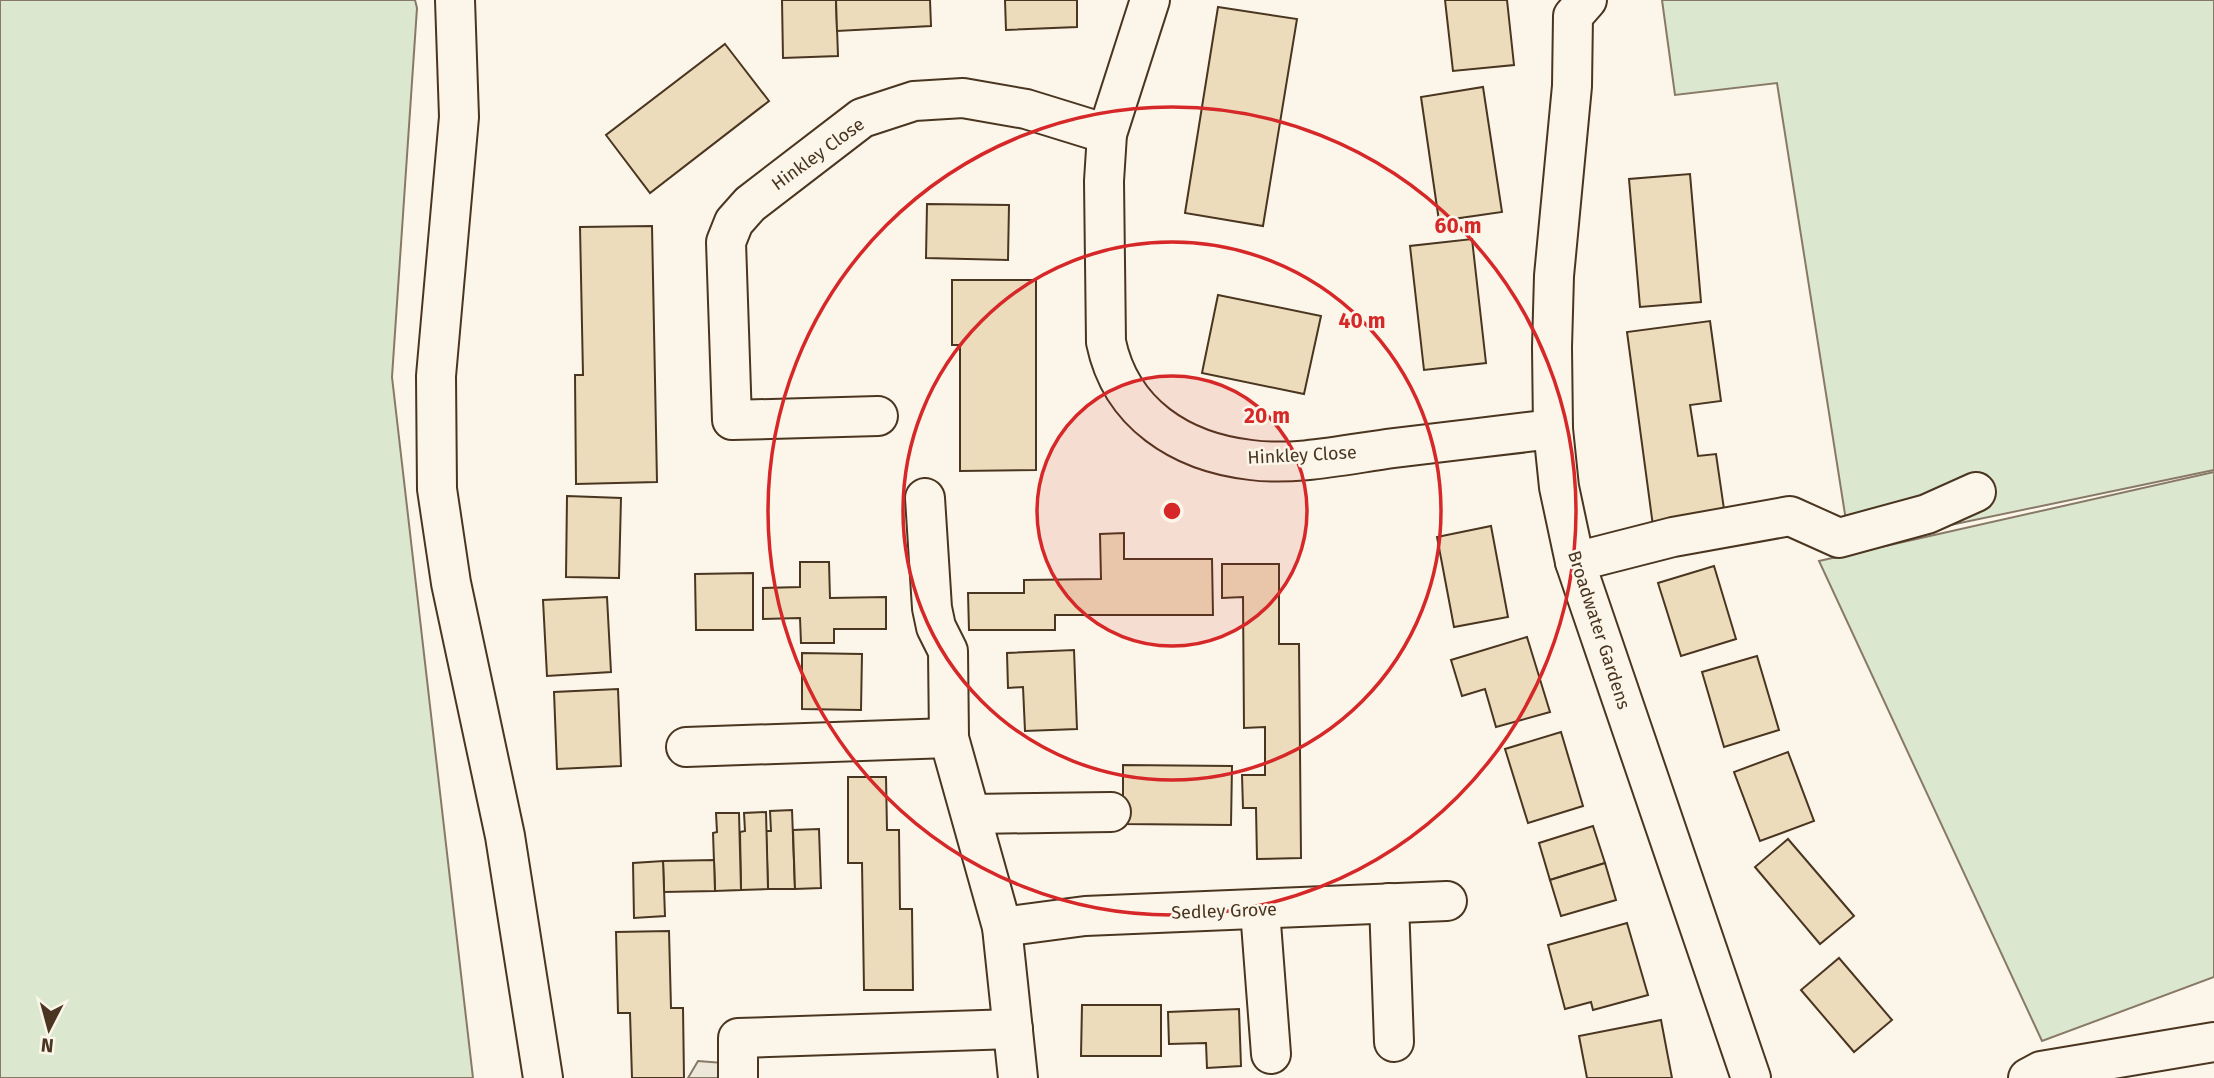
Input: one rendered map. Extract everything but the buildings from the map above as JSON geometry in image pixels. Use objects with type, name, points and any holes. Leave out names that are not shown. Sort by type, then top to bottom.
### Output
[{"type":"street","points":[[455,0],[459,117],[436,376],[437,489],[451,583],[505,836],[542,1078]]},
{"type":"street","name":"Hinkley Close","points":[[1150,0],[1107,134],[1104,181],[1106,342],[1111,367],[1146,419],[1176,439],[1212,453],[1253,461],[1311,458],[1553,429]]},
{"type":"street","name":"Broadwater Gardens","points":[[1587,0],[1573,16],[1572,86],[1554,276],[1553,429],[1559,487],[1575,562],[1751,1078]]},
{"type":"street","name":"Hinkley Close","points":[[878,416],[732,419],[726,242],[734,222],[750,204],[862,118],[914,101],[962,98],[1026,109],[1107,134]]},
{"type":"street","points":[[1575,562],[1673,537],[1790,516],[1839,538],[1927,514],[1976,492]]},
{"type":"street","points":[[925,498],[932,608],[936,627],[948,651],[949,738],[973,814],[1002,927],[1018,1078]]},
{"type":"street","points":[[686,747],[949,738]]},
{"type":"street","points":[[973,814],[1111,812]]},
{"type":"street","name":"Sedley Grove","points":[[1002,927],[1085,916],[1447,901]]},
{"type":"street","points":[[1389,903],[1394,1042]]},
{"type":"street","points":[[1260,910],[1271,1054]]},
{"type":"street","points":[[738,1078],[738,1038],[1013,1029]]},
{"type":"street","points":[[2035,1074],[2214,1042]]},
{"type":"green space","points":[[0,0],[415,0],[417,8],[392,377],[473,1078],[0,1078]]},
{"type":"green space","points":[[1662,0],[2214,0],[2214,470],[1850,546],[1777,83],[1675,95]]},
{"type":"green space","points":[[2214,472],[2214,977],[2042,1041],[1819,561]]},
{"type":"shaded area","points":[[698,1061],[748,1065],[749,1078],[688,1078]]}]
